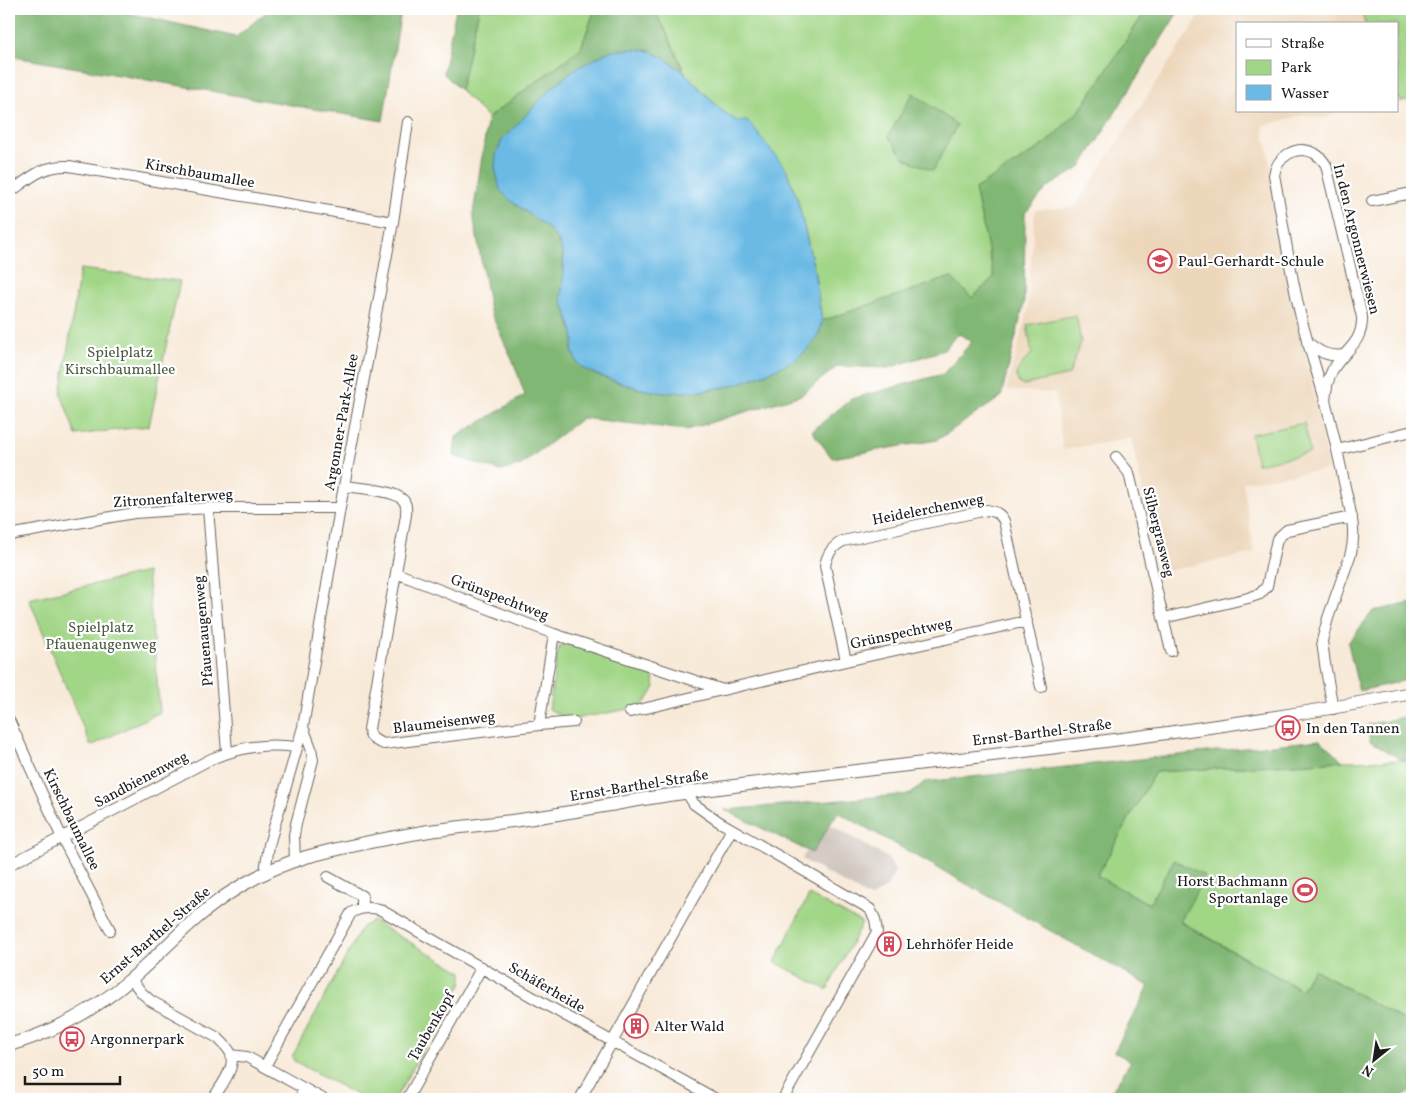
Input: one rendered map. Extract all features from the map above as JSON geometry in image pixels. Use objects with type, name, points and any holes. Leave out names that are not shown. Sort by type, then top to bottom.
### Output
[{"type":"street","name":"Argonner-Park-Allee","points":[[265,872],[269,845],[303,727],[340,508],[393,222],[408,122]]},
{"type":"street","name":"In den Argonnerwiesen","points":[[1325,401],[1326,385],[1331,372],[1358,339],[1362,317],[1326,165],[1315,154],[1306,150],[1298,150],[1284,156],[1275,169],[1274,175],[1292,275],[1307,342],[1325,401],[1337,450],[1352,517],[1354,535],[1353,547],[1328,618],[1322,641],[1324,664],[1333,709]]},
{"type":"street","name":"Kirschbaumallee","points":[[9,193],[42,170],[50,167],[69,166],[393,222]]},
{"type":"street","points":[[1372,201],[1412,193]]},
{"type":"street","points":[[1307,342],[1321,352],[1337,356],[1344,355]]},
{"type":"street","points":[[1337,450],[1412,431]]},
{"type":"street","name":"Silbergrasweg","points":[[1116,457],[1129,473],[1171,651]]},
{"type":"street","points":[[344,486],[394,494],[404,500],[406,515],[396,573]]},
{"type":"street","name":"Zitronenfalterweg","points":[[9,535],[134,514],[208,508],[340,508]]},
{"type":"street","name":"Pfauenaugenweg","points":[[208,508],[227,752]]},
{"type":"street","name":"Heidelerchenweg","points":[[846,661],[825,566],[826,558],[830,551],[843,541],[987,510],[1001,515],[1004,521],[1041,687]]},
{"type":"street","points":[[1164,618],[1260,594],[1267,586],[1277,539],[1287,530],[1352,517]]},
{"type":"street","name":"Grünspechtweg","points":[[396,573],[554,634],[723,690]]},
{"type":"street","name":"Blaumeisenweg","points":[[396,573],[369,729],[370,736],[384,744],[574,722]]},
{"type":"street","name":"Grünspechtweg","points":[[630,712],[1027,621]]},
{"type":"street","points":[[539,725],[554,634]]},
{"type":"street","points":[[1333,709],[1412,693]]},
{"type":"street","name":"Ernst-Barthel-Straße","points":[[9,1046],[31,1039],[67,1023],[107,997],[131,979],[193,921],[228,893],[265,872],[295,860],[334,850],[430,831],[539,817],[687,793],[1181,731],[1333,709]]},
{"type":"street","name":"Kirschbaumallee","points":[[9,720],[62,838],[110,930]]},
{"type":"street","name":"Argonner-Park-Allee","points":[[295,860],[294,835],[313,760],[311,748],[303,727]]},
{"type":"street","name":"Sandbienenweg","points":[[9,865],[227,752],[269,745],[296,747]]},
{"type":"street","points":[[687,793],[694,804],[718,821],[870,909],[875,919],[877,932],[783,1099]]},
{"type":"street","points":[[580,1099],[732,829]]},
{"type":"street","points":[[265,1066],[351,913],[362,908],[362,896],[328,877]]},
{"type":"street","name":"Schäferheide","points":[[362,908],[380,909],[716,1099]]},
{"type":"street","name":"Taubenkopf","points":[[407,1099],[482,967]]},
{"type":"street","points":[[131,979],[150,1001],[218,1038],[226,1046],[231,1055],[232,1064],[213,1099]]},
{"type":"street","points":[[231,1055],[247,1058],[265,1066],[323,1099]]},
{"type":"street","points":[[299,1099],[305,1089]]},
{"type":"shaded area","name":"Paul-Gerhardt-Schule","points":[[1204,9],[1361,9],[1364,22],[1236,22],[1236,112],[1337,112],[1333,116],[1321,119],[1304,115],[1263,126],[1328,469],[1243,482],[1254,553],[1161,572],[1131,438],[1063,450],[1055,393],[1006,390],[1027,313],[1035,210],[1075,207]]},
{"type":"shaded area","points":[[824,821],[888,858],[895,871],[886,888],[870,898],[802,859]]},
{"type":"green space","points":[[9,9],[110,9],[236,37],[270,9],[349,9],[400,17],[383,121],[9,56]]},
{"type":"green space","points":[[456,9],[479,9],[460,90],[443,73]]},
{"type":"green space","points":[[479,9],[595,9],[581,48],[488,118],[460,90]]},
{"type":"green space","points":[[595,9],[653,9],[665,29],[685,73],[667,60],[573,70],[551,89],[502,140],[531,215],[547,227],[558,240],[563,254],[564,307],[574,340],[572,350],[584,369],[640,389],[665,393],[702,391],[731,386],[767,373],[819,334],[822,321],[951,277],[972,298],[994,277],[975,189],[1044,145],[1080,110],[1147,9],[1180,9],[1081,167],[1048,187],[1025,213],[1024,303],[1001,397],[937,440],[832,458],[812,431],[851,399],[943,374],[972,342],[958,333],[944,350],[888,368],[838,366],[801,395],[686,430],[582,418],[521,465],[500,471],[454,456],[456,437],[525,395],[515,366],[490,311],[473,214],[488,118],[581,48]]},
{"type":"green space","points":[[653,9],[1147,9],[1080,110],[1044,145],[975,189],[994,277],[972,299],[951,277],[822,321],[814,269],[797,197],[737,121],[722,111],[685,73],[665,29]]},
{"type":"green space","points":[[1361,9],[1412,9],[1412,99],[1401,102],[1400,98],[1398,99],[1398,22],[1364,22]]},
{"type":"green space","points":[[913,93],[957,125],[933,171],[904,158],[888,136]]},
{"type":"green space","name":"Spielplatz Kirschbaumallee","points":[[80,269],[180,281],[149,426],[76,435],[61,394]]},
{"type":"green space","points":[[1076,315],[1081,342],[1069,375],[1024,385],[1019,384],[1017,379],[1018,371],[1032,353],[1027,325]]},
{"type":"green space","points":[[1304,423],[1310,453],[1257,464],[1251,434]]},
{"type":"green space","name":"Spielplatz Pfauenaugenweg","points":[[147,572],[160,712],[91,746],[29,599]]},
{"type":"green space","points":[[1412,603],[1412,679],[1359,691],[1348,643],[1373,611]]},
{"type":"green space","points":[[566,644],[649,671],[653,675],[655,687],[648,699],[640,707],[568,720],[549,709],[558,650],[560,646]]},
{"type":"green space","points":[[1412,715],[1412,760],[1402,760],[1370,741],[1367,725]]},
{"type":"green space","points":[[1320,740],[1343,761],[1155,772],[1097,876],[1149,904],[1174,860],[1205,876],[1180,922],[1301,990],[1313,969],[1412,1025],[1412,1091],[1399,1099],[1107,1099],[1131,1061],[1114,1052],[1149,986],[838,812],[812,853],[725,810],[911,794],[924,782]]},
{"type":"green space","name":"Horst Bachmann Sportanlage","points":[[1412,760],[1412,1025],[1314,969],[1301,990],[1180,921],[1174,860],[1149,904],[1097,876],[1155,772],[1343,761]]},
{"type":"green space","points":[[809,895],[862,923],[827,990],[775,962]]},
{"type":"green space","points":[[373,921],[462,972],[462,983],[395,1099],[364,1099],[294,1061],[292,1057],[362,927]]},
{"type":"water","points":[[633,49],[651,51],[667,60],[685,73],[722,111],[737,121],[748,121],[786,169],[797,197],[814,269],[822,321],[819,334],[808,349],[795,360],[767,373],[731,386],[702,391],[665,393],[640,389],[597,375],[578,364],[572,350],[574,340],[572,329],[561,298],[564,269],[563,254],[558,240],[547,227],[511,201],[500,190],[495,168],[496,155],[502,140],[551,89],[573,70],[610,51]]},
{"type":"place","name":"Paul-Gerhardt-Schule","points":[[1160,261]]},
{"type":"place","name":"In den Tannen","points":[[1288,728]]},
{"type":"place","name":"Horst Bachmann Sportanlage","points":[[1305,890]]},
{"type":"place","name":"Lehrhöfer Heide","points":[[889,944]]},
{"type":"place","name":"Alter Wald","points":[[636,1026]]},
{"type":"place","name":"Argonnerpark","points":[[72,1039]]}]
